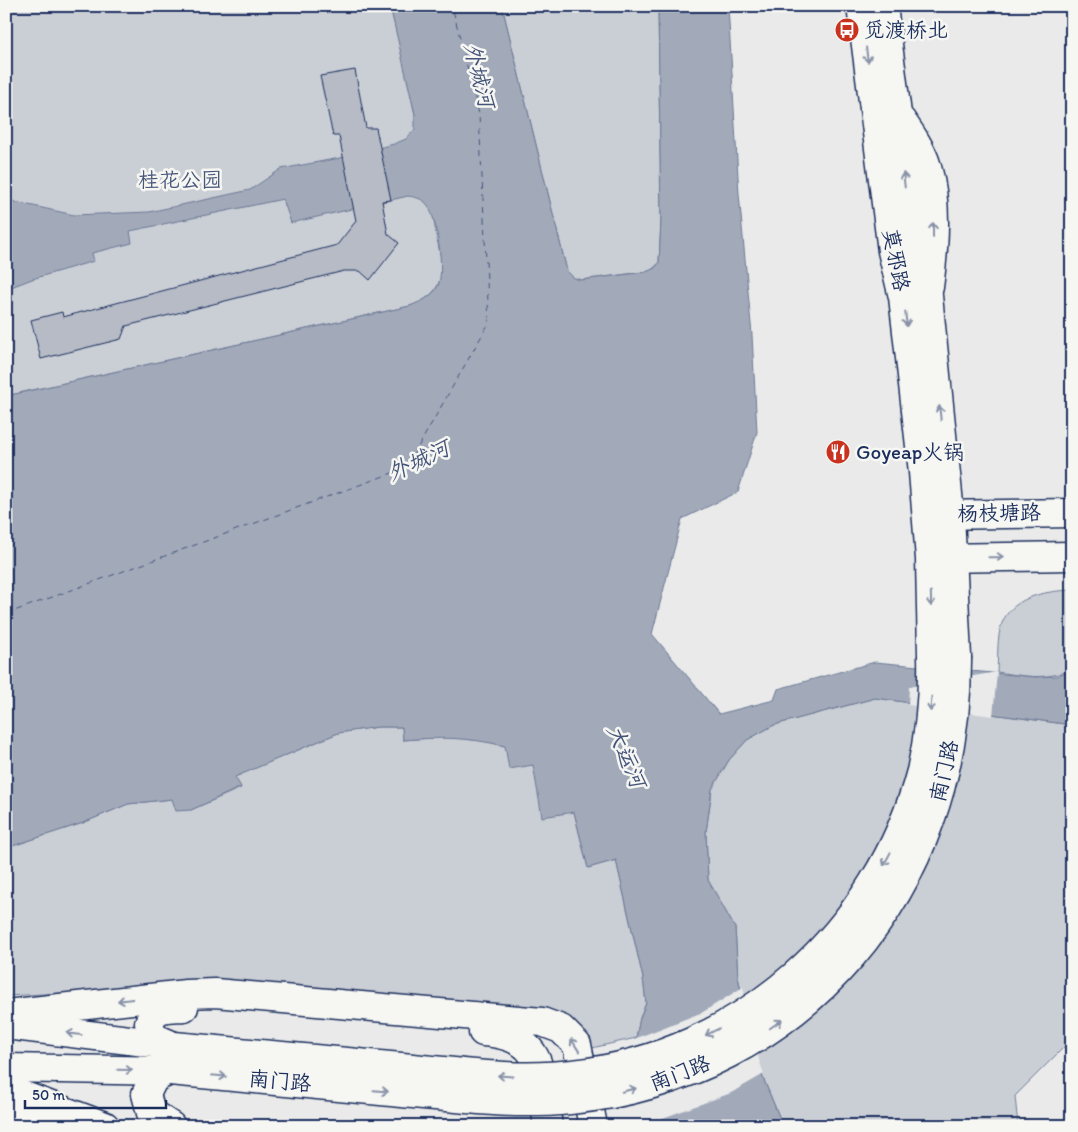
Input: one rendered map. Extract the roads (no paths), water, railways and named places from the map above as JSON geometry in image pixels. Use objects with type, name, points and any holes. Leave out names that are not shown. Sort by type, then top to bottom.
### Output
[{"type":"main road","name":"莫邪路","points":[[861,6],[892,251],[903,298],[938,514]]},
{"type":"main road","name":"莫邪路","points":[[883,6],[898,114],[914,138],[927,167],[931,186],[933,257],[928,296],[938,514]]},
{"type":"main road","name":"杨枝塘路","points":[[938,514],[1072,513]]},
{"type":"main road","name":"南门路","points":[[6,1025],[172,1058],[484,1100],[540,1102],[597,1097],[625,1092],[679,1075],[731,1052],[779,1022],[822,986],[861,945],[898,891],[931,823],[947,769],[956,714],[945,656],[942,558],[938,514]]},
{"type":"main road","name":"杨枝塘路","points":[[942,558],[1072,556]]},
{"type":"main road","points":[[6,1014],[176,995],[215,993],[542,1022],[561,1029],[577,1045],[593,1126]]},
{"type":"main road","points":[[171,1126],[151,1113],[146,1094],[154,1078],[172,1058],[150,1030],[149,1020],[159,1009],[185,1007],[506,1035],[526,1044],[534,1054],[548,1126]]},
{"type":"main road","name":"南门路","points":[[6,1068],[172,1058]]},
{"type":"main road","points":[[6,1089],[105,1126]]},
{"type":"street","points":[[6,1109],[80,1126]]},
{"type":"water","points":[[390,6],[502,6],[567,271],[574,278],[581,280],[646,272],[655,268],[659,263],[661,220],[658,6],[728,6],[739,194],[752,335],[757,432],[738,492],[682,519],[652,634],[719,714],[774,700],[778,689],[875,662],[1035,677],[1057,676],[1072,669],[1072,725],[875,698],[774,725],[747,740],[729,760],[712,789],[706,832],[708,880],[735,928],[738,977],[756,1061],[783,1126],[665,1126],[636,1038],[640,1018],[646,1003],[643,978],[616,860],[588,868],[574,812],[542,817],[533,765],[509,769],[505,746],[454,739],[403,740],[402,727],[378,727],[338,733],[235,777],[241,787],[191,810],[176,811],[172,799],[128,804],[83,823],[6,848],[6,396],[410,306],[426,298],[436,290],[441,268],[439,243],[434,219],[426,203],[420,199],[408,196],[291,223],[283,199],[130,231],[132,243],[92,253],[94,261],[32,279],[6,289],[6,198],[15,202],[74,215],[149,212],[250,190],[281,169],[340,158],[406,139],[415,129],[415,114]]},
{"type":"place","name":"觅渡桥北","points":[[847,30]]},
{"type":"place","name":"Goyeap火锅","points":[[838,452]]},
{"type":"water label","name":"外城河","points":[[480,75]]},
{"type":"water label","name":"外城河","points":[[418,460]]},
{"type":"water label","name":"大运河","points":[[627,756]]},
{"type":"park label","name":"桂花公园","points":[[180,180]]}]
